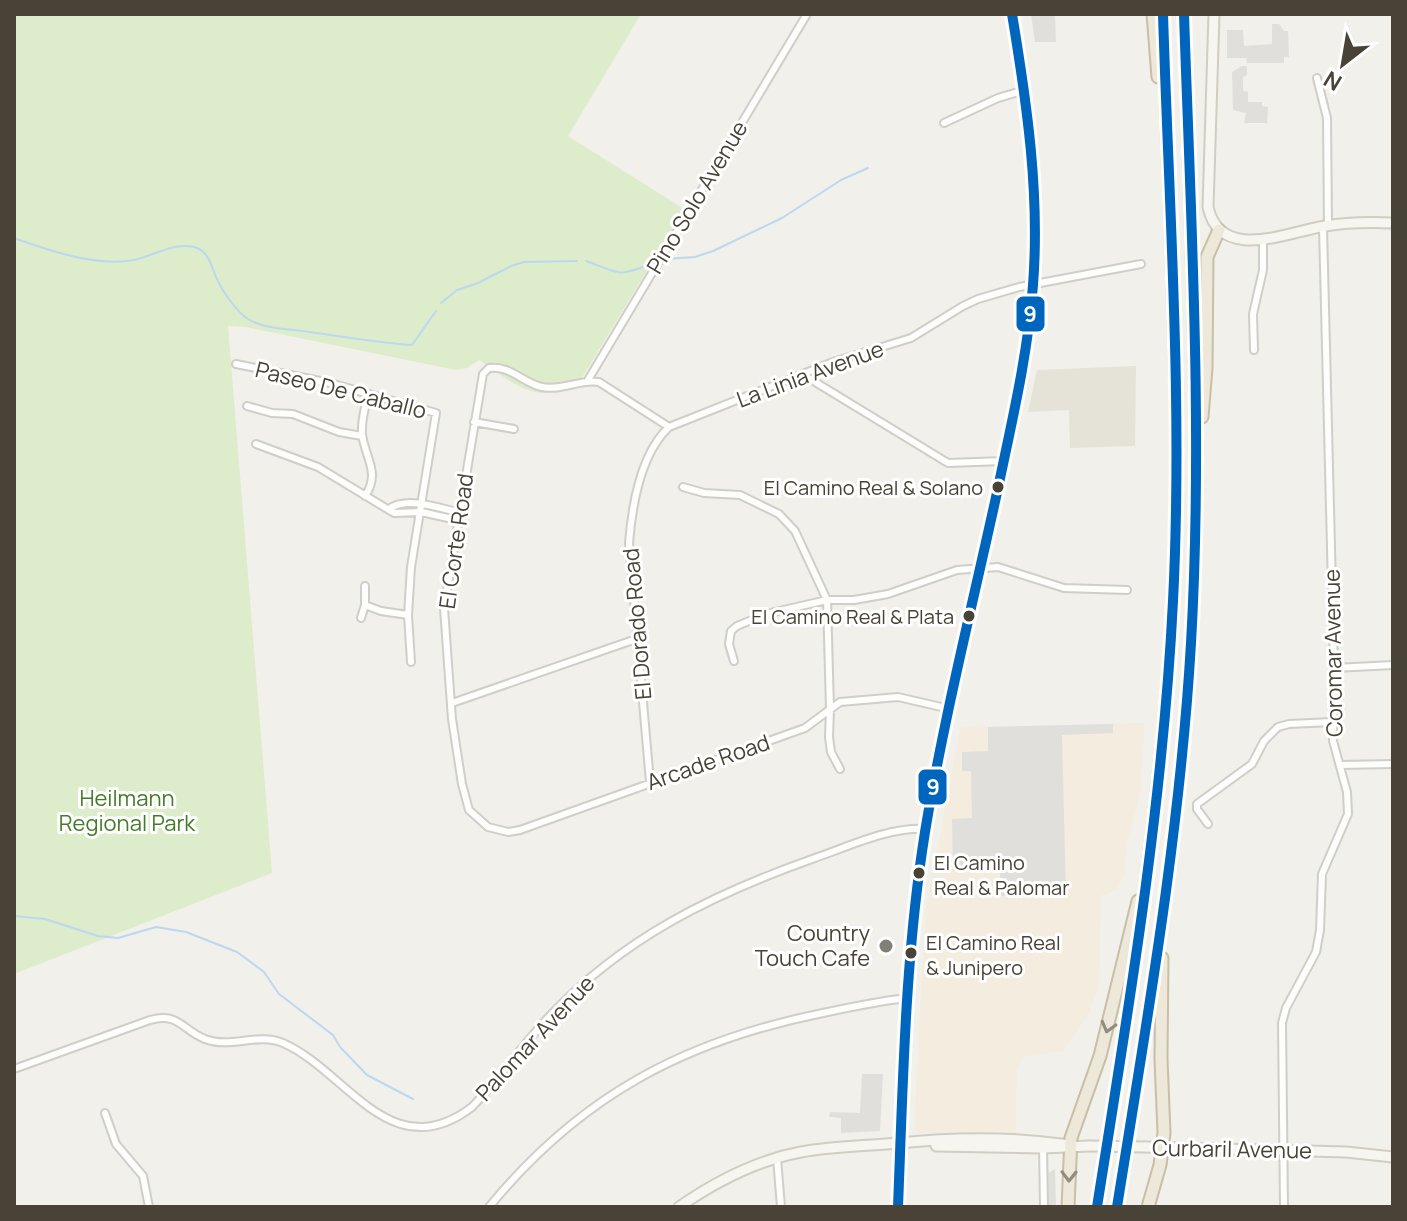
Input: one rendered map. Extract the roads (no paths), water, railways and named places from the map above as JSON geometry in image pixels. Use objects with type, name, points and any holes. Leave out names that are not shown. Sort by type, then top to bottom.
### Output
[{"type":"highway","points":[[1153,14],[1167,159]]},
{"type":"highway","points":[[1097,1207],[1153,842],[1175,557],[1175,429],[1163,14]]},
{"type":"highway","points":[[1184,14],[1197,469]]},
{"type":"highway","points":[[1117,1207],[1161,935],[1176,818],[1186,715],[1197,469],[1206,368],[1207,257],[1219,230]]},
{"type":"highway","points":[[1068,1207],[1070,1145],[1109,1024],[1153,842]]},
{"type":"highway","points":[[1148,1207],[1163,1148],[1161,935]]},
{"type":"main road","points":[[898,1207],[914,905],[926,829],[1024,361],[1033,285],[1035,191],[1025,90],[1012,14]]},
{"type":"main road","points":[[1214,14],[1208,207],[1219,230],[1232,238],[1250,241],[1352,222],[1393,223]]},
{"type":"main road","name":"Curbaril Avenue","points":[[679,1207],[719,1183],[777,1158],[818,1150],[916,1140],[1346,1152],[1393,1157]]},
{"type":"street","name":"Pino Solo Avenue","points":[[588,380],[807,14]]},
{"type":"street","name":"Coromar Avenue","points":[[1284,1207],[1282,1023],[1286,1008],[1316,952],[1322,874],[1348,814],[1347,792],[1334,747],[1332,722],[1334,668],[1325,226],[1327,118],[1317,78]]},
{"type":"street","points":[[944,123],[998,98],[1025,90]]},
{"type":"street","points":[[1254,350],[1253,314],[1263,270],[1263,239]]},
{"type":"street","name":"La Linia Avenue","points":[[669,427],[802,374],[911,338],[978,299],[1141,264]]},
{"type":"street","name":"Paseo De Caballo","points":[[236,364],[307,378],[436,413],[411,567],[408,615],[411,662]]},
{"type":"street","name":"El Corte Road","points":[[469,810],[457,757],[444,608],[483,374],[487,370],[503,368],[546,388],[588,380]]},
{"type":"street","points":[[802,374],[948,463],[1004,461]]},
{"type":"street","points":[[588,380],[608,386],[669,427]]},
{"type":"street","points":[[365,496],[371,487],[373,472],[362,436],[368,395]]},
{"type":"street","points":[[247,406],[272,413],[293,414],[339,432],[362,436]]},
{"type":"street","points":[[474,422],[514,429]]},
{"type":"street","name":"El Dorado Road","points":[[650,782],[629,552],[630,531],[649,457],[662,433],[669,427]]},
{"type":"street","points":[[256,444],[318,467],[389,509],[393,505],[457,516]]},
{"type":"street","points":[[683,487],[704,493],[740,495],[785,519],[795,531],[827,600],[829,737],[831,752],[840,769]]},
{"type":"street","points":[[734,661],[729,636],[737,626],[766,614],[827,600],[888,594],[949,571],[1006,569],[1037,582],[1064,588],[1127,590]]},
{"type":"street","points":[[361,618],[365,586]]},
{"type":"street","points":[[365,605],[408,615]]},
{"type":"street","points":[[452,703],[639,638]]},
{"type":"street","points":[[1334,668],[1393,665]]},
{"type":"street","name":"Arcade Road","points":[[469,810],[488,827],[508,832],[805,728],[840,702],[898,697],[951,709]]},
{"type":"street","points":[[1208,824],[1197,809],[1197,804],[1252,764],[1273,730],[1289,724],[1332,722]]},
{"type":"street","points":[[1340,765],[1393,764]]},
{"type":"street","name":"Palomar Avenue","points":[[14,1069],[166,1017],[178,1021],[200,1037],[216,1042],[279,1041],[301,1053],[387,1118],[411,1126],[441,1124],[461,1116],[472,1107],[548,1017],[585,980],[623,951],[673,920],[751,880],[895,831],[926,829]]},
{"type":"street","points":[[489,1207],[515,1175],[581,1114],[660,1065],[703,1046],[789,1020],[907,998]]},
{"type":"street","points":[[105,1113],[116,1144],[143,1176],[149,1207]]},
{"type":"street","points":[[1043,1145],[1044,1207]]},
{"type":"street","points":[[777,1158],[781,1207]]},
{"type":"waterway","points":[[665,259],[695,257],[713,251],[782,218],[841,180],[868,168]]},
{"type":"waterway","points":[[14,238],[89,260],[119,262],[171,248],[194,247],[207,256],[223,291],[239,312],[254,322],[274,328],[412,345],[436,311]]},
{"type":"waterway","points":[[441,303],[457,290],[511,266],[524,262],[577,261]]},
{"type":"waterway","points":[[586,261],[618,272],[651,264]]},
{"type":"waterway","points":[[14,916],[45,919],[98,936],[118,938],[156,927],[186,932],[237,952],[264,972],[279,994],[333,1035],[340,1047],[367,1075],[413,1099]]},
{"type":"place","name":"El Camino Real & Solano","points":[[998,487]]},
{"type":"place","name":"El Camino Real & Plata","points":[[969,616]]},
{"type":"place","name":"El Camino Real & Palomar","points":[[919,873]]},
{"type":"place","name":"Country Touch Cafe","points":[[886,946]]},
{"type":"place","name":"El Camino Real & Junipero","points":[[911,953]]},
{"type":"park label","name":"Heilmann Regional Park","points":[[127,810]]}]
